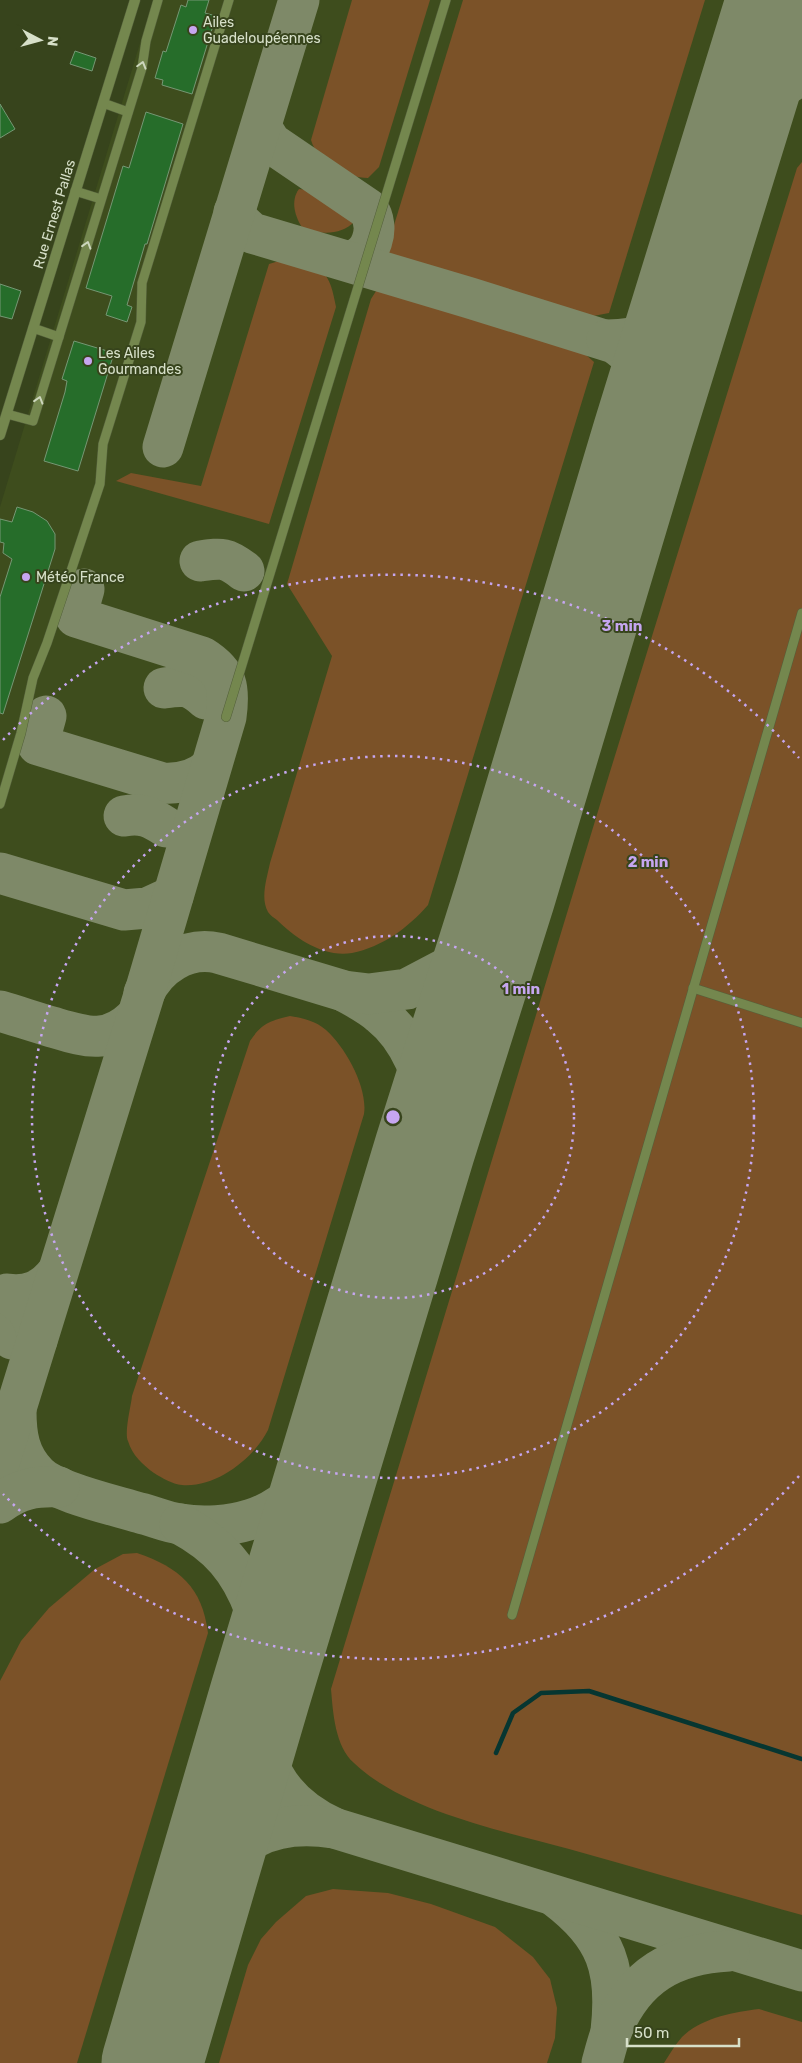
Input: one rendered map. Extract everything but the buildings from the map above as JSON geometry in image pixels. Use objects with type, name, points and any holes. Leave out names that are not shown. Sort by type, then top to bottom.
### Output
[{"type":"street","name":"Rue Ernest Pallas","points":[[0,436],[134,0]]},
{"type":"lane","points":[[7,414],[33,421],[143,63],[146,42],[158,0]]},
{"type":"lane","points":[[0,804],[21,733],[33,678],[47,643],[100,484],[103,444],[141,322],[142,283],[228,0]]},
{"type":"lane","points":[[226,716],[446,0]]},
{"type":"lane","points":[[103,103],[128,112]]},
{"type":"lane","points":[[75,191],[101,199]]},
{"type":"lane","points":[[33,328],[59,337]]},
{"type":"lane","points":[[512,1615],[802,613]]},
{"type":"lane","points":[[693,988],[802,1023]]},
{"type":"shaded area","points":[[153,0],[802,0],[802,2063],[0,2063],[0,507]]},
{"type":"shaded area","points":[[352,0],[430,0],[379,167],[368,178],[342,172],[326,162],[314,148],[311,140]]},
{"type":"shaded area","points":[[463,0],[705,0],[609,313],[588,317],[482,290],[396,263],[389,257],[387,248]]},
{"type":"shaded area","points":[[802,162],[802,1915],[485,1827],[427,1807],[399,1794],[375,1780],[348,1756],[336,1729],[331,1689],[609,775],[797,168]]},
{"type":"shaded area","points":[[299,189],[308,190],[350,212],[354,216],[355,221],[344,229],[331,232],[324,233],[303,229],[294,204]]},
{"type":"shaded area","points":[[289,258],[310,263],[323,272],[331,286],[336,307],[269,524],[116,481],[131,473],[201,486],[269,264]]},
{"type":"shaded area","points":[[393,287],[549,337],[585,354],[594,362],[428,905],[403,929],[384,941],[363,950],[341,954],[321,950],[301,940],[268,912],[265,901],[265,888],[270,863],[332,656],[287,584],[371,299],[378,288]]},
{"type":"shaded area","points":[[290,1016],[318,1024],[341,1047],[354,1069],[363,1092],[364,1114],[268,1430],[262,1441],[253,1451],[232,1469],[208,1482],[182,1485],[154,1473],[132,1451],[127,1432],[132,1396],[250,1041],[263,1026],[277,1019]]},
{"type":"shaded area","points":[[137,1553],[165,1565],[186,1581],[200,1603],[208,1633],[77,2063],[0,2063],[0,1681],[21,1641],[49,1608],[95,1569],[123,1554]]},
{"type":"shaded area","points":[[333,1889],[388,1893],[431,1904],[495,1927],[533,1957],[550,1979],[557,2008],[555,2038],[547,2063],[219,2063],[248,1965],[261,1939],[276,1922],[306,1896]]},
{"type":"shaded area","points":[[759,2009],[802,2022],[802,2063],[664,2063],[682,2037],[690,2030],[718,2017]]},
{"type":"waterway","points":[[496,1753],[513,1713],[541,1693],[589,1691],[802,1759]]},
{"type":"taxiway","points":[[163,447],[299,0]]},
{"type":"taxiway","points":[[730,151],[760,107],[778,90],[802,75]]},
{"type":"taxiway","points":[[261,127],[271,143],[368,209],[374,224],[372,241],[363,255],[348,261]]},
{"type":"taxiway","points":[[234,212],[239,221],[252,233],[614,343],[634,361],[644,382],[646,407],[643,434]]},
{"type":"taxiway","points":[[607,340],[633,337],[654,329],[671,315],[686,294]]},
{"type":"taxiway","points":[[200,561],[224,560],[233,563],[244,571]]},
{"type":"taxiway","points":[[0,1460],[144,995],[226,717],[228,698],[222,675],[211,663],[202,657],[76,617],[84,589]]},
{"type":"taxiway","points":[[164,688],[187,687],[206,699]]},
{"type":"taxiway","points":[[46,716],[38,745],[163,783],[176,783],[188,780],[200,776],[210,768]]},
{"type":"taxiway","points":[[124,816],[136,815],[146,817],[166,827]]},
{"type":"taxiway","points":[[0,873],[124,910],[147,908],[173,896]]},
{"type":"taxiway","points":[[144,993],[157,974],[165,967],[174,960],[195,952],[218,953],[344,991],[369,994],[407,989],[445,969],[459,959],[485,930],[505,895]]},
{"type":"taxiway","points":[[344,991],[380,1014],[400,1035],[415,1060],[425,1089],[427,1103],[428,1117],[425,1148]]},
{"type":"taxiway","points":[[0,1011],[86,1036],[105,1035],[115,1032],[125,1027],[135,1018]]},
{"type":"taxiway","points":[[37,1340],[35,1325],[29,1312],[20,1302],[7,1294],[15,1295],[35,1291],[47,1284],[57,1273]]},
{"type":"taxiway","points":[[0,1329],[12,1339]]},
{"type":"taxiway","points":[[16,1411],[18,1437],[22,1452],[31,1467],[45,1481],[85,1497],[170,1522],[189,1525],[226,1525],[252,1519],[277,1508],[308,1481],[335,1449]]},
{"type":"taxiway","points":[[0,1503],[14,1494],[28,1489],[59,1487]]},
{"type":"taxiway","points":[[180,1524],[194,1532],[217,1550],[235,1570],[255,1610],[262,1629],[264,1644],[259,1718],[261,1739],[266,1758],[274,1775],[284,1791],[298,1805],[334,1828]]},
{"type":"taxiway","points":[[200,1899],[224,1862],[238,1848],[254,1838],[271,1831],[290,1827],[334,1828],[802,1971]]},
{"type":"taxiway","points":[[557,1898],[588,1926],[605,1956],[613,1990],[611,2031]]},
{"type":"taxiway","points":[[602,2063],[621,2011],[644,1982],[658,1971],[673,1963],[690,1957],[729,1951]]},
{"type":"runway","points":[[152,2063],[260,1695],[425,1148],[505,895],[643,434],[777,0]]},
{"type":"place","name":"Ailes Guadeloupéennes","points":[[193,30]]},
{"type":"place","name":"Les Ailes Gourmandes","points":[[88,361]]},
{"type":"place","name":"Météo France","points":[[26,577]]}]
